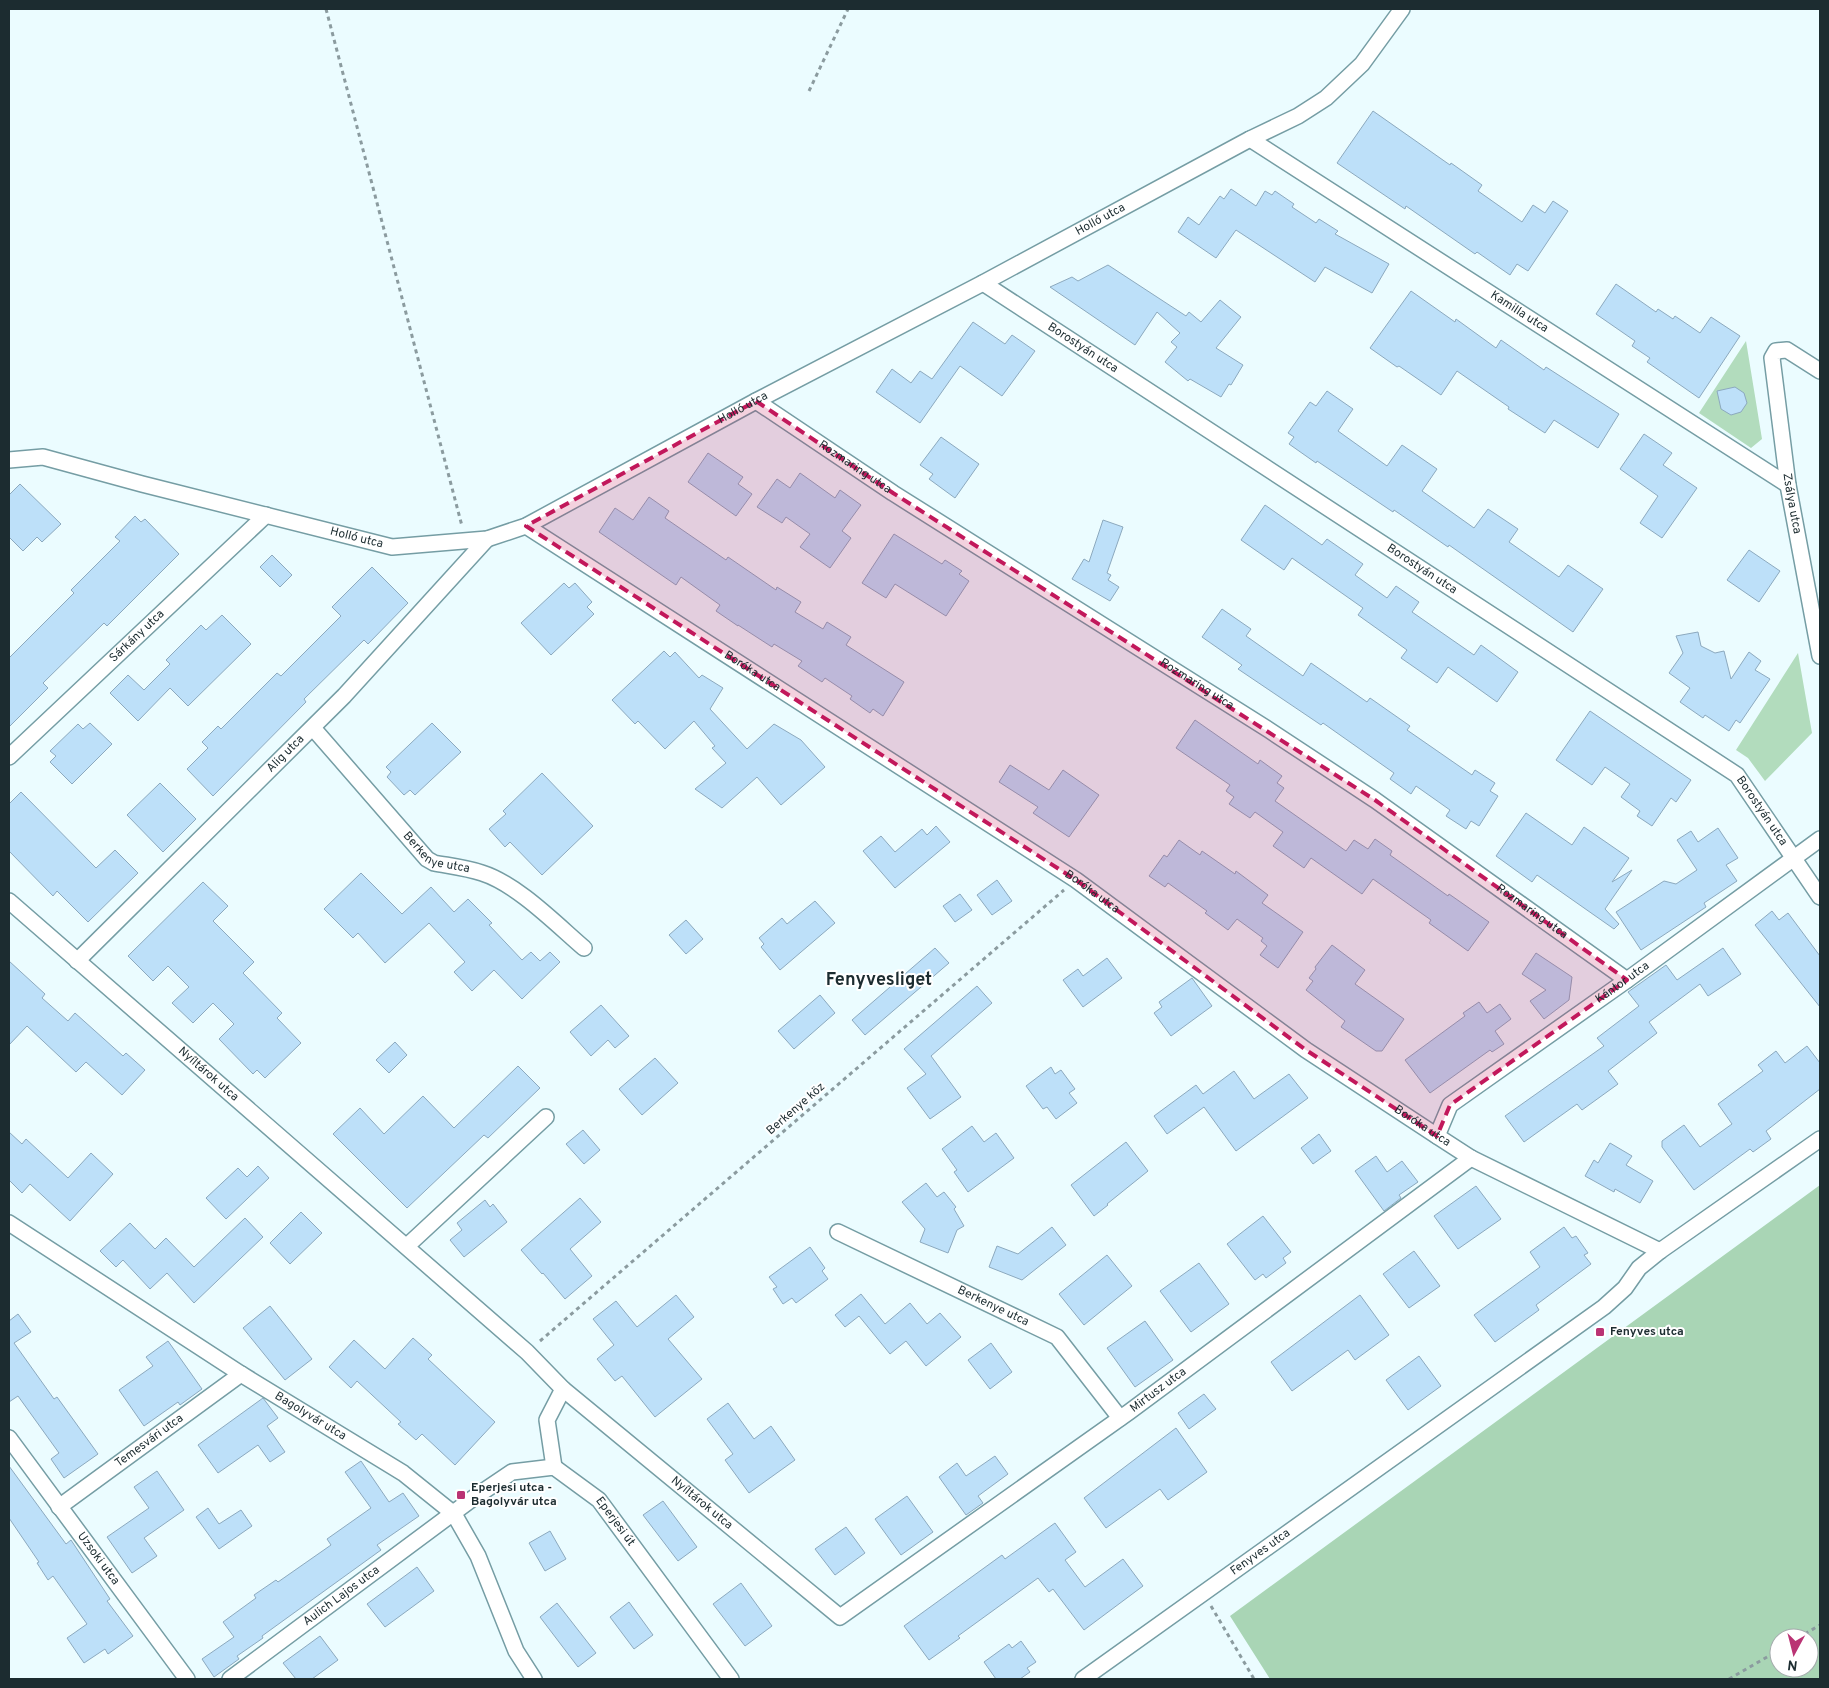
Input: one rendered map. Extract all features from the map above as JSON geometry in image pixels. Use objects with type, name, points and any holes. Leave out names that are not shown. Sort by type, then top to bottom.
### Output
[{"type":"street","name":"Holló utca","points":[[9,460],[43,457],[392,547],[487,539],[526,526],[756,401],[982,283],[1250,139],[1298,116],[1326,98],[1362,64],[1402,9]]},
{"type":"street","name":"Kamilla utca","points":[[1250,139],[1788,485]]},
{"type":"street","name":"Borostyán utca","points":[[982,283],[1737,775],[1820,897]]},
{"type":"street","name":"Zsálya utca","points":[[1820,371],[1787,350],[1776,351],[1772,358],[1788,485],[1820,656]]},
{"type":"street","name":"Rozmaring utca","points":[[756,401],[892,493],[1253,720],[1376,800],[1627,980]]},
{"type":"street","name":"Sárkány utca","points":[[9,757],[266,515]]},
{"type":"street","name":"Boróka utca","points":[[526,526],[1076,880],[1306,1050],[1471,1158],[1660,1251]]},
{"type":"street","name":"Alig utca","points":[[77,961],[313,728],[487,539]]},
{"type":"street","name":"Berkenye utca","points":[[313,728],[427,859],[434,863],[484,873],[510,887],[584,948]]},
{"type":"street","name":"Kántor utca","points":[[1437,1136],[1450,1105],[1627,980],[1820,839]]},
{"type":"street","name":"Nyíltárok utca","points":[[9,902],[528,1352],[563,1389],[840,1617]]},
{"type":"street","points":[[407,1246],[546,1117]]},
{"type":"street","name":"Fenyves utca","points":[[1083,1679],[1604,1307],[1625,1288],[1639,1268],[1660,1251],[1820,1139]]},
{"type":"street","name":"Mirtusz utca","points":[[840,1617],[1120,1418],[1471,1158]]},
{"type":"street","name":"Bagolyvár utca","points":[[9,1223],[241,1374],[403,1473],[454,1514],[478,1556],[516,1651],[534,1679]]},
{"type":"street","name":"Berkenye utca","points":[[838,1232],[1058,1338],[1120,1418]]},
{"type":"street","name":"Temesvári utca","points":[[60,1507],[241,1374]]},
{"type":"street","points":[[454,1514],[472,1499],[512,1472],[554,1467],[547,1420],[563,1389]]},
{"type":"street","name":"Uzsoki utca","points":[[9,1438],[188,1679]]},
{"type":"street","name":"Eperjesi út","points":[[554,1467],[599,1500],[731,1679]]},
{"type":"street","name":"Aulich Lajos utca","points":[[230,1679],[454,1514]]},
{"type":"path","points":[[326,9],[466,541]]},
{"type":"path","points":[[809,91],[848,9]]},
{"type":"path","name":"Berkenye köz","points":[[528,1352],[1076,880]]},
{"type":"path","points":[[1202,1593],[1254,1679]]},
{"type":"path","points":[[1729,1679],[1769,1656]]},
{"type":"highlighted area","points":[[756,401],[893,493],[1375,800],[1627,980],[1450,1105],[1437,1136],[1306,1050],[1076,880],[526,526]]},
{"type":"green space","points":[[1746,341],[1762,439],[1751,448],[1699,413]]},
{"type":"green space","points":[[1798,653],[1812,733],[1765,781],[1748,758],[1736,750]]},
{"type":"green space","points":[[1820,1185],[1820,1679],[1270,1679],[1230,1616]]},
{"type":"building","points":[[1373,111],[1482,185],[1478,191],[1522,222],[1533,205],[1545,213],[1553,201],[1568,211],[1528,271],[1517,264],[1510,275],[1477,252],[1475,254],[1406,206],[1405,209],[1337,163]]},
{"type":"building","points":[[1231,189],[1256,206],[1265,191],[1272,195],[1275,191],[1294,204],[1292,207],[1316,223],[1319,219],[1338,231],[1335,234],[1389,264],[1372,293],[1325,267],[1315,282],[1236,230],[1216,258],[1178,232],[1188,217],[1199,225],[1220,196],[1224,199]]},
{"type":"building","points":[[1108,265],[1186,316],[1189,312],[1201,322],[1220,300],[1241,317],[1216,348],[1243,365],[1221,397],[1190,379],[1188,381],[1165,362],[1177,347],[1171,342],[1180,333],[1157,312],[1135,345],[1050,287],[1072,277],[1078,281]]},
{"type":"building","points":[[1616,284],[1656,312],[1658,309],[1673,319],[1675,316],[1700,333],[1711,317],[1740,336],[1699,398],[1647,362],[1650,358],[1632,346],[1635,341],[1596,314]]},
{"type":"building","points":[[1411,291],[1455,322],[1456,319],[1496,348],[1501,340],[1544,370],[1546,367],[1619,414],[1598,448],[1554,420],[1545,433],[1508,409],[1509,407],[1457,371],[1441,395],[1370,348]]},
{"type":"building","points":[[973,322],[1005,344],[1012,335],[1035,351],[1002,396],[960,366],[920,423],[876,392],[892,369],[911,383],[920,371],[932,379]]},
{"type":"building","points":[[1735,387],[1744,393],[1747,403],[1741,412],[1731,415],[1721,409],[1717,391]]},
{"type":"building","points":[[1327,391],[1353,409],[1338,431],[1387,466],[1402,445],[1437,469],[1422,491],[1474,528],[1488,509],[1518,529],[1509,542],[1559,577],[1568,565],[1603,589],[1573,632],[1449,545],[1448,547],[1394,510],[1393,512],[1289,444],[1294,437],[1288,433],[1310,402],[1316,406]]},
{"type":"building","points":[[1644,434],[1672,453],[1663,465],[1697,488],[1662,538],[1640,523],[1658,496],[1620,469]]},
{"type":"building","points":[[941,437],[979,464],[955,498],[929,479],[933,474],[920,465]]},
{"type":"building","points":[[708,453],[743,477],[738,484],[752,494],[736,516],[688,482]]},
{"type":"building","points":[[800,473],[835,498],[840,490],[861,505],[842,531],[851,538],[830,568],[800,547],[810,534],[786,517],[782,523],[757,507],[777,479],[790,488]]},
{"type":"building","points":[[20,484],[61,524],[42,542],[37,537],[23,551],[9,537],[9,495]]},
{"type":"building","points":[[649,497],[669,511],[665,518],[726,560],[728,557],[776,590],[777,587],[801,602],[795,612],[823,629],[827,622],[851,637],[846,645],[904,682],[883,716],[873,709],[870,713],[850,699],[852,696],[825,678],[822,682],[798,666],[802,661],[774,644],[772,647],[716,611],[720,605],[681,577],[676,585],[599,532],[615,508],[633,520]]},
{"type":"building","points":[[1265,505],[1322,545],[1327,539],[1363,564],[1355,575],[1387,598],[1396,586],[1419,602],[1412,612],[1474,655],[1481,645],[1518,672],[1497,702],[1448,667],[1437,683],[1401,658],[1407,650],[1358,615],[1363,608],[1292,558],[1284,570],[1241,540]]},
{"type":"building","points":[[135,516],[141,522],[145,519],[179,554],[107,626],[104,623],[43,683],[48,688],[9,727],[9,658],[74,593],[71,590],[120,541],[115,537]]},
{"type":"building","points":[[1103,520],[1123,527],[1107,573],[1111,575],[1108,580],[1119,587],[1110,601],[1072,579],[1084,559],[1089,562]]},
{"type":"building","points":[[894,534],[942,564],[945,560],[962,571],[959,574],[969,581],[946,616],[895,584],[886,598],[862,583]]},
{"type":"building","points":[[1749,550],[1780,571],[1759,602],[1727,580]]},
{"type":"building","points":[[272,555],[292,575],[280,587],[260,567]]},
{"type":"building","points":[[372,567],[408,603],[368,644],[364,640],[304,699],[306,702],[213,796],[187,769],[208,748],[202,742],[218,726],[221,729],[277,673],[281,676],[341,616],[332,607]]},
{"type":"building","points":[[564,583],[569,588],[575,583],[592,602],[587,607],[594,614],[551,655],[521,623]]},
{"type":"building","points":[[1222,609],[1251,629],[1246,636],[1303,676],[1311,663],[1367,702],[1370,698],[1410,726],[1407,730],[1472,775],[1475,770],[1495,783],[1490,791],[1498,796],[1479,826],[1471,821],[1466,829],[1446,816],[1450,810],[1416,786],[1411,794],[1390,779],[1394,773],[1323,723],[1321,725],[1238,669],[1242,665],[1202,637]]},
{"type":"building","points":[[222,615],[251,644],[188,706],[170,688],[138,721],[110,693],[128,675],[144,690],[170,664],[166,660],[201,625],[206,630]]},
{"type":"building","points":[[1698,632],[1701,646],[1715,653],[1724,651],[1731,679],[1749,652],[1761,661],[1755,670],[1770,679],[1740,723],[1736,720],[1729,731],[1705,715],[1703,718],[1680,702],[1690,688],[1669,673],[1683,653],[1676,636]]},
{"type":"building","points":[[664,651],[670,657],[675,652],[699,678],[702,675],[723,688],[710,709],[747,749],[774,724],[801,740],[825,767],[781,805],[757,777],[722,808],[695,789],[726,763],[712,748],[715,746],[694,721],[665,749],[638,721],[635,724],[612,700]]},
{"type":"building","points":[[1590,711],[1691,780],[1676,802],[1671,798],[1652,826],[1637,816],[1640,811],[1621,797],[1630,784],[1605,767],[1592,785],[1556,760]]},
{"type":"building","points":[[1195,720],[1258,764],[1260,760],[1282,776],[1277,783],[1284,788],[1275,801],[1346,851],[1354,840],[1368,849],[1375,839],[1392,851],[1390,855],[1489,922],[1468,951],[1429,923],[1431,920],[1373,879],[1362,894],[1311,858],[1304,868],[1273,846],[1283,832],[1255,812],[1250,818],[1229,804],[1234,797],[1226,791],[1230,785],[1176,748]]},
{"type":"building","points":[[90,723],[112,744],[72,784],[50,762],[56,756],[50,751],[78,724],[83,729]]},
{"type":"building","points":[[432,723],[461,752],[415,795],[410,790],[404,795],[387,777],[391,772],[386,767]]},
{"type":"building","points":[[1010,765],[1049,790],[1063,770],[1099,795],[1069,837],[1033,813],[1038,807],[999,782]]},
{"type":"building","points":[[542,773],[593,826],[542,875],[510,842],[505,847],[489,829],[506,814],[503,811]]},
{"type":"building","points":[[160,783],[196,819],[163,852],[127,815]]},
{"type":"building","points":[[21,792],[96,868],[115,850],[138,873],[88,922],[57,891],[53,896],[9,851],[9,804]]},
{"type":"building","points":[[1526,813],[1572,845],[1584,827],[1629,858],[1612,882],[1632,870],[1605,909],[1619,924],[1614,929],[1537,875],[1532,882],[1496,856]]},
{"type":"building","points":[[936,826],[950,842],[895,888],[863,851],[881,836],[895,852],[922,829],[927,835]]},
{"type":"building","points":[[1718,828],[1738,858],[1726,865],[1737,881],[1704,903],[1706,907],[1641,950],[1616,912],[1664,881],[1676,884],[1697,870],[1677,840],[1691,831],[1698,842]]},
{"type":"building","points":[[1179,840],[1200,855],[1202,851],[1235,874],[1236,871],[1268,895],[1262,903],[1303,932],[1278,968],[1260,955],[1267,946],[1261,941],[1263,938],[1237,919],[1228,930],[1205,913],[1207,911],[1168,883],[1165,887],[1149,876],[1164,855],[1167,857]]},
{"type":"building","points":[[361,873],[402,914],[431,887],[454,912],[468,899],[492,923],[489,925],[522,960],[531,952],[540,961],[550,952],[560,962],[522,999],[494,970],[472,991],[454,972],[465,962],[429,923],[385,963],[358,933],[353,938],[324,909]]},
{"type":"building","points":[[997,880],[1012,901],[992,915],[977,895]]},
{"type":"building","points":[[203,882],[228,906],[213,921],[254,962],[243,973],[282,1013],[277,1018],[301,1043],[265,1078],[257,1070],[253,1074],[219,1039],[234,1024],[213,1003],[193,1023],[172,1003],[189,987],[168,966],[153,981],[128,956]]},
{"type":"building","points":[[960,894],[972,910],[955,922],[943,906]]},
{"type":"building","points":[[815,901],[835,923],[780,970],[761,947],[764,944],[759,938],[782,918],[787,924]]},
{"type":"building","points":[[1772,911],[1779,920],[1788,913],[1820,956],[1820,1007],[1755,925]]},
{"type":"building","points":[[686,920],[703,939],[686,954],[669,935]]},
{"type":"building","points":[[1332,945],[1365,970],[1355,984],[1404,1019],[1382,1051],[1376,1051],[1341,1027],[1345,1021],[1306,990],[1313,981],[1309,978],[1316,969],[1315,967]]},
{"type":"building","points":[[935,948],[949,963],[865,1035],[852,1020]]},
{"type":"building","points":[[1723,948],[1741,974],[1708,996],[1700,984],[1649,1022],[1657,1033],[1608,1071],[1618,1084],[1582,1110],[1577,1104],[1524,1142],[1505,1116],[1604,1046],[1597,1038],[1639,1006],[1628,992],[1666,965],[1677,980]]},
{"type":"building","points":[[1536,953],[1572,977],[1569,1000],[1544,1019],[1530,1001],[1546,990],[1522,974]]},
{"type":"building","points":[[1107,958],[1122,978],[1083,1007],[1063,980],[1078,969],[1083,976]]},
{"type":"building","points":[[9,961],[45,994],[42,998],[68,1021],[75,1013],[123,1056],[126,1053],[145,1070],[122,1095],[86,1062],[76,1072],[27,1026],[9,1045]]},
{"type":"building","points":[[1192,978],[1212,1006],[1171,1036],[1154,1013],[1162,1007],[1159,1002]]},
{"type":"building","points":[[977,986],[992,1003],[931,1056],[961,1097],[930,1119],[907,1088],[926,1074],[904,1049]]},
{"type":"building","points":[[820,995],[835,1013],[794,1049],[778,1031]]},
{"type":"building","points":[[1479,1002],[1487,1013],[1500,1004],[1511,1019],[1495,1031],[1504,1044],[1492,1052],[1490,1050],[1430,1093],[1405,1060],[1465,1016],[1463,1013]]},
{"type":"building","points":[[601,1005],[629,1036],[615,1048],[608,1040],[591,1056],[570,1032]]},
{"type":"building","points":[[395,1042],[407,1055],[389,1073],[376,1060]]},
{"type":"building","points":[[1807,1046],[1820,1063],[1820,1089],[1766,1131],[1771,1139],[1753,1152],[1750,1149],[1694,1190],[1662,1147],[1662,1141],[1684,1125],[1700,1147],[1732,1124],[1718,1104],[1763,1071],[1758,1065],[1776,1051],[1785,1063]]},
{"type":"building","points":[[655,1058],[678,1083],[642,1115],[619,1089]]},
{"type":"building","points":[[518,1066],[540,1088],[488,1138],[484,1135],[407,1208],[333,1134],[360,1108],[384,1134],[423,1096],[454,1128]]},
{"type":"building","points":[[1051,1067],[1055,1074],[1061,1070],[1075,1089],[1069,1093],[1077,1103],[1056,1119],[1047,1107],[1043,1109],[1026,1086]]},
{"type":"building","points":[[1234,1071],[1254,1099],[1289,1074],[1308,1098],[1236,1151],[1204,1107],[1167,1134],[1154,1116],[1196,1085],[1203,1094]]},
{"type":"building","points":[[972,1126],[984,1142],[996,1133],[1014,1158],[968,1192],[954,1172],[957,1170],[942,1149]]},
{"type":"building","points":[[583,1130],[600,1150],[584,1164],[566,1144]]},
{"type":"building","points":[[9,1132],[22,1144],[26,1139],[68,1178],[91,1153],[113,1174],[70,1221],[30,1184],[22,1193],[9,1180]]},
{"type":"building","points":[[1319,1134],[1331,1151],[1313,1164],[1301,1148]]},
{"type":"building","points":[[1126,1142],[1148,1171],[1094,1216],[1071,1185]]},
{"type":"building","points":[[1610,1143],[1632,1156],[1626,1165],[1653,1181],[1640,1203],[1615,1189],[1614,1192],[1585,1176],[1594,1160],[1598,1163]]},
{"type":"building","points":[[1376,1156],[1387,1172],[1402,1161],[1418,1182],[1399,1195],[1401,1198],[1384,1211],[1355,1171]]},
{"type":"building","points":[[258,1166],[269,1178],[226,1219],[206,1198],[238,1168],[247,1177]]},
{"type":"building","points":[[926,1183],[937,1197],[944,1192],[956,1207],[954,1209],[964,1226],[957,1230],[948,1253],[920,1242],[925,1229],[902,1202]]},
{"type":"building","points":[[1476,1186],[1501,1219],[1458,1249],[1434,1216]]},
{"type":"building","points":[[580,1198],[601,1222],[570,1249],[592,1276],[565,1299],[521,1250]]},
{"type":"building","points":[[485,1200],[490,1207],[493,1204],[507,1222],[464,1257],[450,1240],[462,1230],[457,1223]]},
{"type":"building","points":[[301,1212],[322,1233],[290,1264],[270,1243]]},
{"type":"building","points":[[1263,1216],[1291,1252],[1283,1258],[1286,1263],[1266,1278],[1263,1274],[1255,1280],[1227,1244]]},
{"type":"building","points":[[245,1218],[263,1237],[194,1303],[167,1273],[150,1289],[123,1260],[116,1267],[100,1251],[130,1223],[155,1249],[166,1238],[194,1267]]},
{"type":"building","points":[[1052,1227],[1066,1245],[1022,1280],[989,1267],[997,1246],[1018,1254]]},
{"type":"building","points":[[1564,1227],[1572,1238],[1576,1236],[1588,1253],[1584,1255],[1591,1264],[1536,1305],[1539,1310],[1495,1342],[1474,1315],[1540,1267],[1530,1252]]},
{"type":"building","points":[[810,1247],[825,1268],[822,1271],[828,1279],[796,1303],[792,1298],[783,1304],[773,1289],[777,1287],[769,1277]]},
{"type":"building","points":[[1414,1251],[1440,1286],[1409,1308],[1383,1274]]},
{"type":"building","points":[[1107,1255],[1132,1286],[1084,1325],[1059,1294]]},
{"type":"building","points":[[1199,1263],[1229,1304],[1191,1332],[1160,1291]]},
{"type":"building","points":[[861,1294],[885,1324],[910,1303],[927,1324],[940,1313],[961,1337],[926,1366],[906,1341],[890,1354],[859,1316],[845,1327],[835,1315]]},
{"type":"building","points":[[676,1295],[694,1317],[668,1339],[702,1379],[655,1417],[622,1376],[615,1381],[597,1359],[614,1345],[593,1319],[616,1301],[637,1327]]},
{"type":"building","points":[[1360,1295],[1389,1335],[1355,1360],[1348,1350],[1292,1391],[1271,1362]]},
{"type":"building","points":[[270,1306],[312,1359],[285,1380],[243,1328]]},
{"type":"building","points":[[18,1314],[31,1332],[14,1343],[54,1399],[57,1397],[98,1454],[64,1478],[51,1459],[59,1453],[18,1396],[9,1402],[9,1321]]},
{"type":"building","points":[[1145,1321],[1173,1360],[1135,1387],[1107,1348]]},
{"type":"building","points":[[413,1338],[432,1355],[428,1359],[495,1422],[455,1465],[422,1434],[416,1440],[398,1424],[401,1422],[357,1381],[351,1388],[329,1367],[354,1340],[385,1369]]},
{"type":"building","points":[[168,1341],[202,1389],[180,1405],[178,1402],[144,1426],[119,1390],[153,1366],[146,1357]]},
{"type":"building","points":[[991,1343],[1012,1372],[990,1389],[968,1360]]},
{"type":"building","points":[[1419,1356],[1441,1386],[1408,1410],[1386,1380]]},
{"type":"building","points":[[1204,1394],[1216,1409],[1189,1429],[1178,1413]]},
{"type":"building","points":[[263,1398],[278,1418],[267,1426],[285,1452],[270,1462],[258,1445],[218,1473],[198,1445]]},
{"type":"building","points":[[728,1403],[754,1439],[771,1426],[795,1460],[749,1493],[725,1460],[733,1454],[707,1419]]},
{"type":"building","points":[[1176,1428],[1207,1472],[1168,1500],[1160,1489],[1106,1528],[1084,1498]]},
{"type":"building","points":[[995,1456],[1008,1474],[978,1496],[983,1503],[966,1515],[939,1477],[957,1463],[966,1476]]},
{"type":"building","points":[[361,1461],[389,1502],[403,1493],[419,1516],[377,1545],[381,1550],[262,1636],[263,1638],[237,1656],[239,1659],[214,1677],[202,1659],[234,1637],[223,1622],[256,1598],[254,1595],[276,1580],[278,1582],[331,1545],[327,1539],[371,1508],[345,1472]]},
{"type":"building","points":[[9,1466],[66,1544],[71,1540],[110,1599],[107,1601],[133,1636],[108,1654],[105,1649],[84,1663],[67,1638],[87,1624],[53,1576],[48,1580],[37,1563],[39,1562],[9,1518]]},
{"type":"building","points":[[157,1471],[184,1510],[144,1538],[157,1556],[132,1573],[107,1537],[149,1508],[134,1487]]},
{"type":"building","points":[[907,1496],[933,1532],[901,1555],[875,1519]]},
{"type":"building","points":[[663,1501],[697,1547],[678,1561],[643,1515]]},
{"type":"building","points":[[208,1508],[219,1524],[241,1510],[252,1526],[219,1549],[196,1517]]},
{"type":"building","points":[[1055,1523],[1076,1552],[1065,1560],[1085,1587],[1123,1559],[1143,1586],[1084,1630],[1053,1589],[1049,1592],[1038,1578],[958,1636],[960,1638],[929,1660],[904,1626],[1002,1555],[1005,1559]]},
{"type":"building","points":[[846,1527],[865,1553],[835,1575],[815,1549]]},
{"type":"building","points":[[550,1531],[566,1559],[545,1571],[529,1543]]},
{"type":"building","points":[[417,1567],[434,1591],[385,1627],[367,1604]]},
{"type":"building","points":[[741,1583],[772,1626],[745,1646],[713,1604]]},
{"type":"building","points":[[629,1602],[653,1635],[634,1649],[610,1617]]},
{"type":"building","points":[[557,1603],[596,1653],[578,1667],[540,1617]]},
{"type":"building","points":[[320,1636],[338,1660],[312,1679],[296,1679],[283,1663]]},
{"type":"building","points":[[1021,1641],[1036,1662],[1027,1668],[1030,1672],[1020,1679],[996,1679],[984,1662],[1009,1644],[1012,1648]]},
{"type":"place","name":"Fenyves utca","points":[[1600,1332]]},
{"type":"place","name":"Eperjesi utca - Bagolyvár utca","points":[[461,1495]]},
{"type":"district","name":"Fenyvesliget","points":[[879,980]]}]
